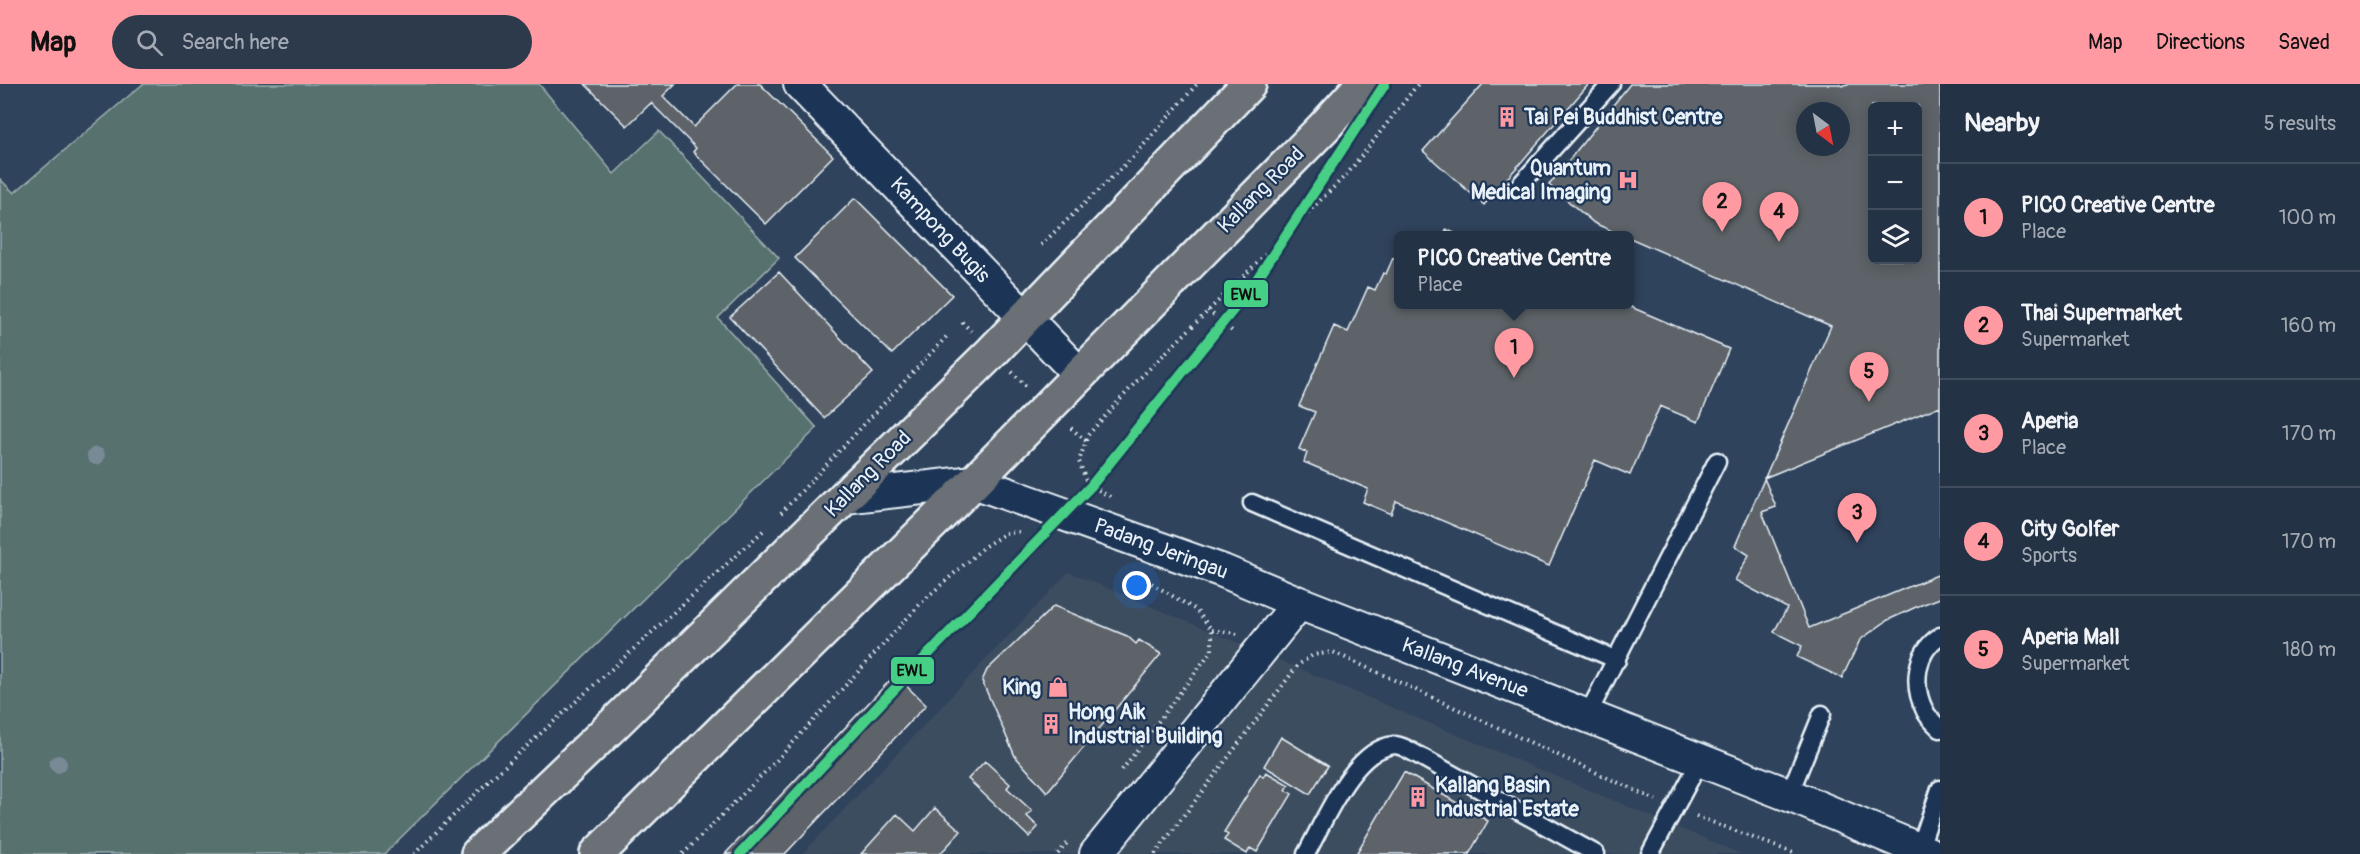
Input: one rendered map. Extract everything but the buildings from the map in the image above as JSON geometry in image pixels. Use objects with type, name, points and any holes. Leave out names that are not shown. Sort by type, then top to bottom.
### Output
[{"type":"main road","name":"Kallang Road","points":[[478,854],[614,724],[992,352],[1249,84]]},
{"type":"main road","name":"Kallang Road","points":[[597,854],[974,482],[1324,127],[1363,84]]},
{"type":"street","name":"Kampong Bugis","points":[[800,84],[1080,375]]},
{"type":"street","name":"Padang Jeringau","points":[[844,497],[974,482],[1224,571],[1299,603]]},
{"type":"street","name":"Kallang Avenue","points":[[1299,603],[1789,795],[1924,852]]},
{"type":"street","points":[[1084,845],[1299,603]]},
{"type":"lane","points":[[1518,187],[1611,84]]},
{"type":"lane","points":[[1587,716],[1717,461]]},
{"type":"lane","points":[[1252,503],[1617,660]]},
{"type":"lane","points":[[1940,636],[1935,639],[1923,656],[1917,675],[1918,695],[1926,714],[1940,729]]},
{"type":"lane","points":[[1789,795],[1822,714]]},
{"type":"lane","points":[[1306,854],[1353,771],[1378,750],[1395,744],[1596,854]]},
{"type":"lane","points":[[1650,854],[1700,761]]},
{"type":"lane","points":[[1924,852],[1940,789]]},
{"type":"path","points":[[1041,245],[1134,156],[1197,84]]},
{"type":"path","points":[[1112,498],[1087,483],[1079,461],[1088,435],[1136,382],[1348,173],[1418,84]]},
{"type":"path","points":[[1208,310],[1233,332]]},
{"type":"path","points":[[962,322],[1047,408],[1086,441]]},
{"type":"path","points":[[773,521],[949,334]]},
{"type":"path","points":[[414,854],[493,777],[764,529]]},
{"type":"path","points":[[683,854],[777,760],[923,601],[985,546],[1006,533],[1025,532]]},
{"type":"path","points":[[1121,771],[1212,651],[1212,630],[1196,610],[1129,571]]},
{"type":"path","points":[[1058,854],[1084,845]]},
{"type":"shaded area","points":[[1069,572],[1741,854],[802,854]]},
{"type":"green space","points":[[143,84],[539,84],[614,174],[659,131],[779,258],[718,318],[817,428],[384,854],[0,854],[0,179],[14,193]]},
{"type":"transit line","name":"EWL","points":[[740,854],[883,701],[1091,486],[1253,285],[1385,84]]},
{"type":"place","name":"Tai Pei Buddhist Centre","points":[[1507,117]]},
{"type":"place","name":"Quantum Medical Imaging","points":[[1628,180]]},
{"type":"place","name":"Thai Supermarket","points":[[1722,232]]},
{"type":"place","name":"City Golfer","points":[[1779,242]]},
{"type":"place","name":"PICO Creative Centre","points":[[1514,378]]},
{"type":"place","name":"Aperia Mall","points":[[1869,402]]},
{"type":"place","name":"Aperia","points":[[1857,543]]},
{"type":"place","name":"King","points":[[1058,687]]},
{"type":"place","name":"Hong Aik Industrial Building","points":[[1051,724]]},
{"type":"place","name":"Kallang Basin Industrial Estate","points":[[1418,797]]}]
